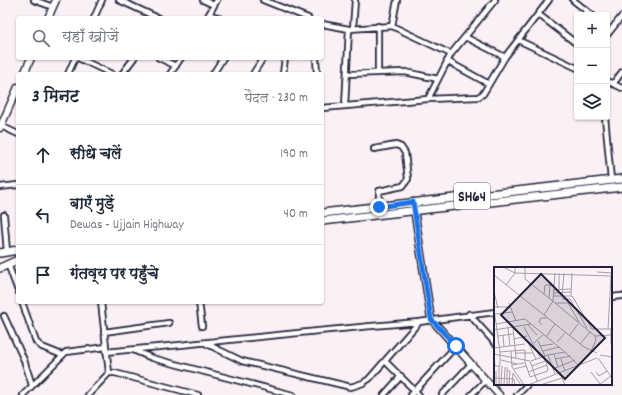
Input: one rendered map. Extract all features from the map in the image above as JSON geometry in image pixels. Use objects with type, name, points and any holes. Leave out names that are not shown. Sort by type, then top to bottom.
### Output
[{"type":"main road","name":"SH64","points":[[324,213],[622,179]]},
{"type":"main road","name":"SH64","points":[[324,221],[622,187]]},
{"type":"main road","points":[[4,252],[16,250]]},
{"type":"main road","points":[[0,268],[16,261]]},
{"type":"street","points":[[34,0],[53,7]]},
{"type":"street","points":[[49,16],[56,0]]},
{"type":"street","points":[[95,16],[102,0]]},
{"type":"street","points":[[119,0],[154,16]]},
{"type":"street","points":[[203,0],[214,5]]},
{"type":"street","points":[[208,16],[217,0]]},
{"type":"street","points":[[263,0],[303,16]]},
{"type":"street","points":[[345,106],[351,29],[355,0]]},
{"type":"street","points":[[392,26],[397,0]]},
{"type":"street","points":[[428,99],[451,54],[495,0]]},
{"type":"street","points":[[324,108],[428,99],[478,97],[489,84],[505,57],[549,0]]},
{"type":"street","points":[[573,0],[588,12]]},
{"type":"street","points":[[538,14],[574,42]]},
{"type":"street","points":[[610,27],[622,16]]},
{"type":"street","points":[[324,26],[351,29],[392,26],[451,54]]},
{"type":"street","points":[[378,26],[378,73]]},
{"type":"street","points":[[465,37],[505,57]]},
{"type":"street","points":[[518,40],[574,67]]},
{"type":"street","points":[[25,72],[29,60]]},
{"type":"street","points":[[69,72],[74,60]]},
{"type":"street","points":[[82,60],[108,72]]},
{"type":"street","points":[[124,72],[132,60]]},
{"type":"street","points":[[163,60],[176,66]]},
{"type":"street","points":[[172,72],[180,60]]},
{"type":"street","points":[[214,72],[223,60]]},
{"type":"street","points":[[253,72],[262,60]]},
{"type":"street","points":[[283,72],[285,60]]},
{"type":"street","points":[[316,60],[317,72]]},
{"type":"street","points":[[447,61],[489,84]]},
{"type":"street","points":[[347,74],[404,72],[438,79]]},
{"type":"street","points":[[613,84],[622,72]]},
{"type":"street","points":[[610,82],[622,88]]},
{"type":"street","points":[[16,91],[0,127],[16,133]]},
{"type":"street","points":[[605,120],[611,180]]},
{"type":"street","points":[[374,149],[396,145],[401,146],[405,153],[408,179],[403,186],[379,191],[379,207]]},
{"type":"street","points":[[0,187],[16,185]]},
{"type":"street","points":[[413,202],[431,319],[499,395]]},
{"type":"street","points":[[4,215],[4,252]]},
{"type":"street","points":[[8,264],[16,286]]},
{"type":"street","points":[[612,298],[622,296]]},
{"type":"street","points":[[23,304],[36,342],[42,347],[62,355]]},
{"type":"street","points":[[101,304],[109,373]]},
{"type":"street","points":[[199,304],[202,326]]},
{"type":"street","points":[[23,395],[62,355],[70,350],[133,350],[321,330],[419,322],[431,319],[494,312]]},
{"type":"street","points":[[469,314],[494,342]]},
{"type":"street","points":[[4,316],[32,385]]},
{"type":"street","points":[[205,343],[242,361],[352,387],[363,383],[385,361],[419,322]]},
{"type":"street","points":[[104,332],[168,323]]},
{"type":"street","points":[[411,395],[456,346]]},
{"type":"street","points":[[133,350],[152,358],[293,395]]},
{"type":"street","points":[[385,361],[419,395]]},
{"type":"street","points":[[442,395],[471,364]]},
{"type":"street","points":[[88,395],[109,373],[115,373],[198,395]]},
{"type":"street","points":[[384,395],[401,376]]},
{"type":"street","points":[[471,395],[486,380]]},
{"type":"street","points":[[517,395],[527,385]]},
{"type":"route","points":[[379,207],[413,202],[431,319],[456,346]]}]
